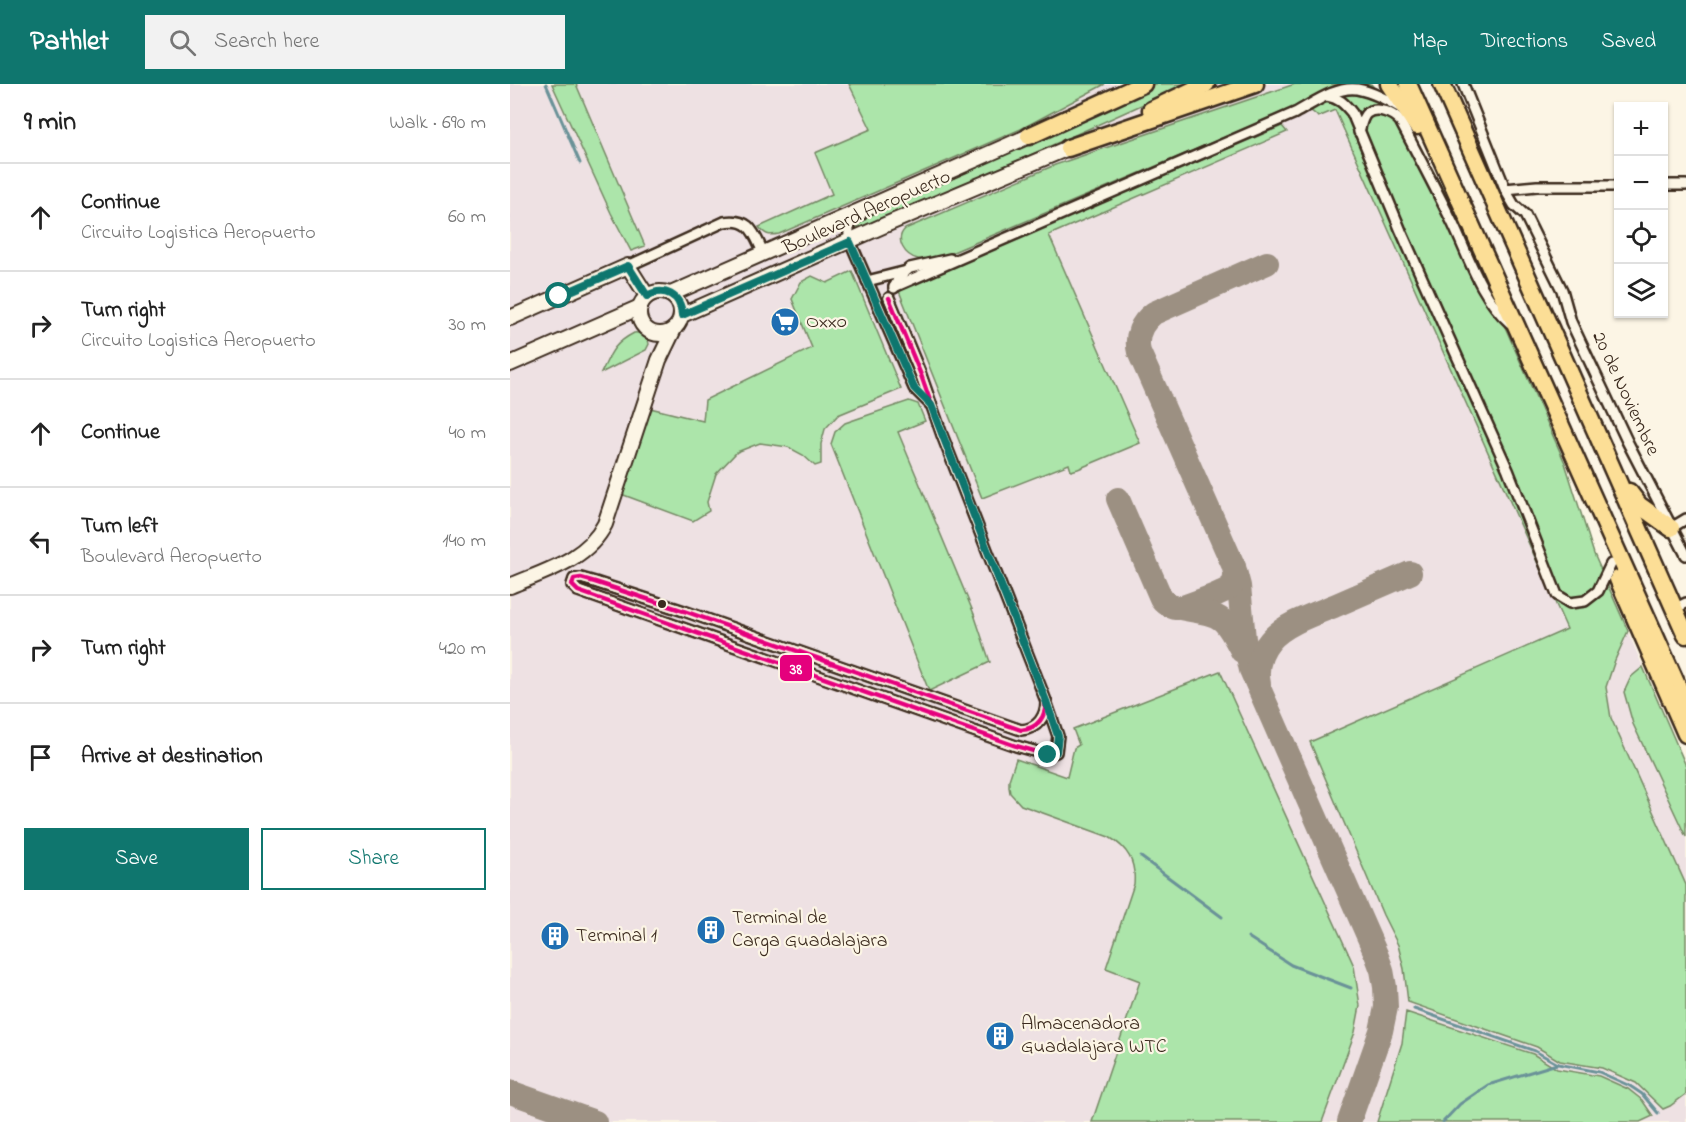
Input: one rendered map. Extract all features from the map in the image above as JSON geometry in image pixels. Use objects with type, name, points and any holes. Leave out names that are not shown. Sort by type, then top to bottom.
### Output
[{"type":"highway","points":[[1029,136],[1124,84]]},
{"type":"highway","points":[[1029,136],[1143,84]]},
{"type":"highway","points":[[1068,148],[1206,84]]},
{"type":"highway","points":[[1068,148],[1255,84]]},
{"type":"highway","points":[[1389,84],[1409,112],[1457,194]]},
{"type":"highway","points":[[1408,84],[1686,705]]},
{"type":"highway","points":[[1442,84],[1611,466],[1680,606],[1686,635]]},
{"type":"highway","points":[[1576,459],[1611,564],[1686,734]]},
{"type":"highway","points":[[1611,466],[1639,505],[1679,523]]},
{"type":"street","name":"20 de Noviembre","points":[[1463,84],[1505,189],[1514,205],[1525,215],[1562,290],[1571,322],[1627,441],[1679,523],[1686,555]]},
{"type":"street","points":[[894,287],[1285,117],[1336,92],[1354,88],[1375,94],[1409,112]]},
{"type":"street","points":[[1327,96],[1337,98],[1352,113],[1508,471],[1557,595],[1570,603],[1585,602],[1598,591],[1611,564]]},
{"type":"street","points":[[1359,132],[1367,112],[1376,110],[1388,112],[1400,120],[1430,175],[1488,298],[1500,314],[1518,329]]},
{"type":"street","name":"Boulevard Aeropuerto","points":[[672,294],[1029,136]]},
{"type":"street","name":"Boulevard Aeropuerto","points":[[682,315],[1068,148]]},
{"type":"street","points":[[931,405],[914,388],[850,242],[849,226],[854,219],[966,168],[978,159]]},
{"type":"street","points":[[1668,185],[1686,185]]},
{"type":"street","points":[[1505,189],[1537,186],[1614,186]]},
{"type":"street","points":[[510,318],[724,222],[742,221],[751,228],[764,254]]},
{"type":"street","points":[[867,282],[920,265],[961,258]]},
{"type":"street","points":[[628,266],[643,301],[639,318],[644,327],[661,334],[674,329]]},
{"type":"street","points":[[880,312],[903,272]]},
{"type":"street","points":[[510,364],[643,301],[659,291],[672,294],[680,303],[682,315],[658,360],[605,524],[599,536],[578,555],[510,586]]},
{"type":"street","points":[[889,298],[924,382],[1046,701],[1058,736],[1056,752],[1048,755],[958,726],[578,591],[572,585],[574,579],[581,578],[639,596],[1021,730],[1038,724],[1046,710],[1046,701]]},
{"type":"shaded area","points":[[510,84],[1371,84],[1374,86],[1414,136],[1449,200],[1565,463],[1594,554],[1686,766],[1686,1122],[510,1122]]},
{"type":"green space","points":[[552,84],[576,84],[645,246],[631,251],[611,213]]},
{"type":"green space","points":[[849,84],[1105,84],[1021,129],[779,234],[765,233],[759,227],[832,194],[815,153],[871,129]]},
{"type":"green space","points":[[1152,84],[1188,84],[855,234],[854,227],[858,221],[972,170],[981,160]]},
{"type":"green space","points":[[1295,84],[1371,84],[1414,136],[1449,200],[1565,463],[1594,554],[1628,631],[1606,687],[1611,718],[1686,885],[1686,1094],[1663,1109],[1636,1083],[1602,1068],[1560,1061],[1537,1047],[1408,1002],[1398,945],[1383,915],[1310,742],[1567,629],[1335,110],[1318,117],[1306,108],[1291,109],[939,258],[918,259],[909,255],[902,247],[901,238],[905,229],[1055,165]]},
{"type":"green space","points":[[1282,126],[1287,132],[1049,235],[1140,443],[1078,469],[1071,471],[1069,464],[982,498],[895,281],[912,271],[925,274],[939,272]]},
{"type":"green space","points":[[852,271],[901,389],[838,415],[825,429],[821,444],[821,464],[815,466],[803,455],[788,447],[760,443],[737,452],[716,474],[707,502],[709,511],[693,521],[621,494],[650,408],[703,421],[705,400],[812,348],[792,299],[801,282],[812,276],[827,283]]},
{"type":"green space","points":[[634,333],[646,337],[649,344],[646,350],[601,373],[617,345]]},
{"type":"green space","points":[[909,401],[918,404],[925,421],[898,432],[974,614],[990,662],[929,691],[831,444],[835,432],[845,423]]},
{"type":"green space","points":[[1643,667],[1686,766],[1686,837],[1633,724],[1624,692],[1631,677]]},
{"type":"green space","points":[[1220,671],[1354,966],[1360,1006],[1355,1032],[1322,1122],[1092,1122],[1140,981],[1106,968],[1134,884],[1134,869],[1126,851],[1109,837],[1021,805],[1010,793],[1009,780],[1016,759],[1067,777],[1074,748],[1079,745],[1073,729]]},
{"type":"green space","points":[[1406,1012],[1533,1054],[1557,1069],[1599,1076],[1628,1089],[1642,1100],[1653,1116],[1640,1122],[1377,1122],[1402,1043]]},
{"type":"waterway","points":[[546,84],[580,163]]},
{"type":"waterway","points":[[1141,857],[1222,917]]},
{"type":"waterway","points":[[1248,937],[1291,965],[1351,988]]},
{"type":"waterway","points":[[1414,1009],[1535,1051],[1558,1064],[1599,1072],[1642,1094],[1658,1113]]},
{"type":"waterway","points":[[1443,1122],[1460,1104],[1488,1085],[1557,1064]]},
{"type":"taxiway","points":[[1267,263],[1154,313],[1140,330],[1138,346],[1234,567],[1239,586],[1244,639],[1251,670],[1382,970],[1386,1007],[1381,1031],[1349,1122]]},
{"type":"taxiway","points":[[1118,499],[1161,598],[1168,605],[1183,607],[1229,588],[1235,576],[1234,567]]},
{"type":"taxiway","points":[[1259,684],[1261,656],[1270,641],[1283,629],[1410,573]]},
{"type":"taxiway","points":[[1180,608],[1219,618],[1230,629],[1242,651]]},
{"type":"taxiway","points":[[510,1092],[595,1122]]},
{"type":"transit line","name":"38","points":[[889,298],[921,375],[942,435],[1046,701],[1058,736],[1056,752],[1048,755],[1016,746],[578,591],[572,585],[574,579],[581,578],[595,582],[684,611],[1021,730],[1032,727],[1040,721],[1046,701]]},
{"type":"place","name":"Oxxo","points":[[785,322]]},
{"type":"place","name":"Terminal de Carga Guadalajara","points":[[711,930]]},
{"type":"place","name":"Terminal 1","points":[[555,936]]},
{"type":"place","name":"Almacenadora Guadalajara WTC","points":[[1000,1036]]},
{"type":"route","points":[[559,296],[628,266],[647,296],[659,291],[672,294],[680,303],[682,315],[850,242],[914,388],[931,405],[1046,701],[1058,736],[1056,752],[1048,755]]}]
